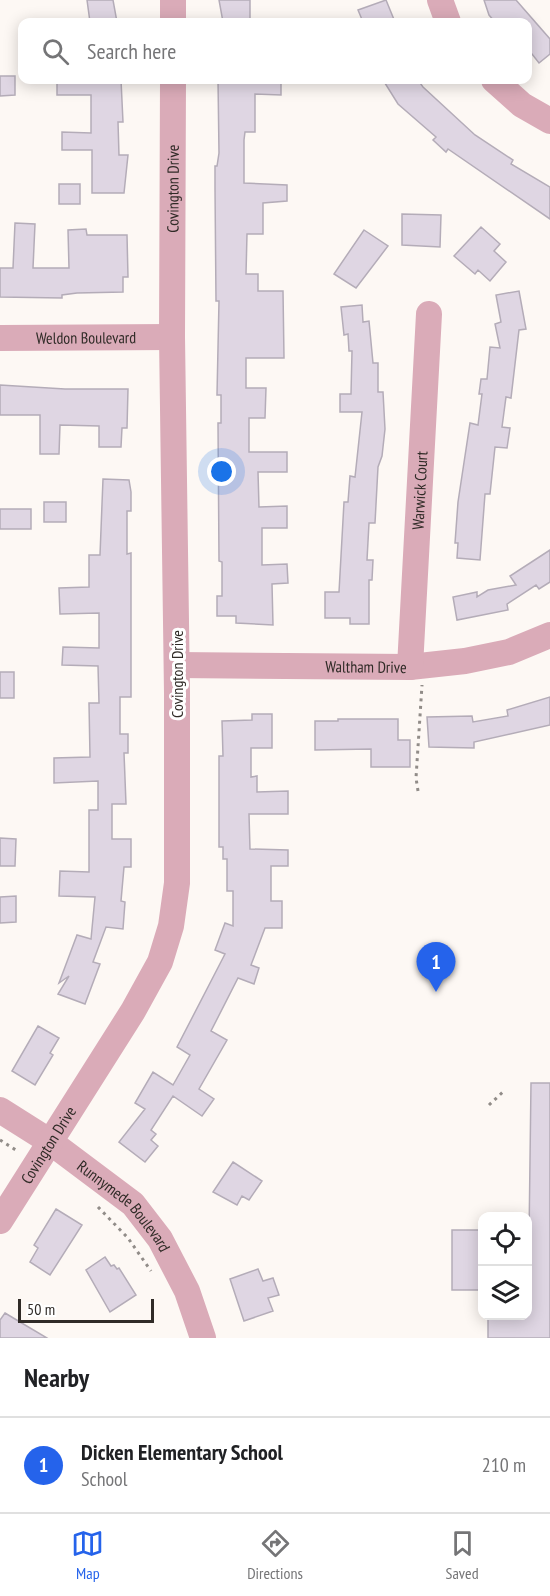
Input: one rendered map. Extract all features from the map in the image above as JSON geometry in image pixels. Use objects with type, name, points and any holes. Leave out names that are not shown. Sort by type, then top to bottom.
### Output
[{"type":"street","points":[[173,0],[173,18]]},
{"type":"street","points":[[440,0],[447,18]]},
{"type":"street","name":"Covington Drive","points":[[0,1221],[134,1011],[160,962],[171,926],[177,883],[177,665],[172,337],[173,84]]},
{"type":"street","points":[[498,84],[522,105],[550,121]]},
{"type":"street","name":"Warwick Court","points":[[416,666],[429,314]]},
{"type":"street","name":"Weldon Boulevard","points":[[0,338],[172,337]]},
{"type":"street","name":"Waltham Drive","points":[[177,665],[416,666],[509,652],[550,635]]},
{"type":"street","name":"Runnymede Boulevard","points":[[0,1110],[42,1152],[133,1204],[160,1239],[187,1291],[203,1338]]},
{"type":"path","points":[[416,666],[418,791]]},
{"type":"path","points":[[489,1105],[504,1091]]},
{"type":"path","points":[[0,1140],[42,1152]]},
{"type":"path","points":[[97,1206],[128,1238],[155,1281]]},
{"type":"building","points":[[87,0],[113,0],[116,18],[89,18]]},
{"type":"building","points":[[219,0],[250,0],[250,18],[222,18]]},
{"type":"building","points":[[386,0],[393,18],[361,18],[358,10]]},
{"type":"building","points":[[484,0],[516,0],[532,18],[492,18]]},
{"type":"building","points":[[532,18],[550,39],[550,54],[539,63],[532,54]]},
{"type":"building","points":[[0,76],[15,76],[15,95],[0,96]]},
{"type":"building","points":[[57,84],[121,84],[123,122],[118,122],[119,155],[128,155],[124,193],[92,193],[92,150],[62,150],[62,132],[91,133],[91,95],[57,95]]},
{"type":"building","points":[[218,84],[281,84],[281,95],[255,94],[255,132],[245,132],[244,140],[244,183],[287,185],[287,201],[263,203],[263,234],[247,234],[246,274],[258,274],[258,291],[283,291],[284,358],[246,358],[246,388],[266,388],[265,418],[249,418],[249,452],[287,452],[287,472],[258,472],[259,507],[287,506],[287,528],[262,528],[262,565],[287,564],[288,583],[272,584],[273,625],[236,623],[236,616],[217,616],[217,596],[222,596],[222,562],[219,561],[218,423],[221,423],[221,395],[217,395],[219,301],[216,301],[215,188],[215,166],[217,166],[219,153]]},
{"type":"building","points":[[386,84],[421,84],[475,135],[513,160],[511,164],[550,187],[550,219],[448,149],[446,152],[433,140],[436,137],[398,104]]},
{"type":"building","points":[[59,184],[80,184],[80,204],[59,204]]},
{"type":"building","points":[[402,214],[441,215],[440,247],[402,245]]},
{"type":"building","points":[[15,223],[35,224],[33,268],[69,268],[68,230],[86,229],[87,235],[127,235],[128,277],[123,277],[123,292],[77,293],[62,295],[62,298],[0,297],[0,268],[13,268]]},
{"type":"building","points":[[481,227],[500,244],[494,251],[506,262],[490,281],[478,270],[475,274],[454,256]]},
{"type":"building","points":[[364,230],[388,246],[356,288],[334,274]]},
{"type":"building","points":[[519,291],[526,329],[519,330],[511,398],[506,397],[502,427],[510,428],[507,448],[495,447],[490,494],[485,494],[480,560],[457,558],[458,543],[455,543],[458,502],[470,423],[478,425],[482,394],[479,394],[481,379],[487,379],[490,347],[500,348],[495,324],[501,322],[496,295]]},
{"type":"building","points":[[362,305],[363,322],[369,321],[373,363],[378,363],[378,392],[383,392],[385,429],[382,456],[378,467],[375,523],[369,523],[367,560],[373,560],[372,580],[369,580],[369,624],[350,624],[350,618],[325,618],[325,592],[339,592],[344,502],[348,502],[350,476],[355,477],[362,412],[340,412],[340,394],[351,394],[352,351],[349,351],[348,334],[344,335],[341,307]]},
{"type":"building","points":[[0,385],[65,389],[128,389],[127,428],[122,428],[121,447],[99,447],[99,426],[60,425],[59,454],[40,454],[40,415],[0,415]]},
{"type":"building","points":[[103,479],[129,480],[131,492],[131,511],[127,511],[127,554],[131,553],[131,697],[120,697],[120,734],[128,734],[128,753],[124,753],[126,804],[112,804],[112,839],[131,839],[131,867],[124,867],[121,901],[125,902],[123,929],[106,927],[93,962],[100,964],[85,1004],[58,994],[69,976],[59,983],[77,935],[91,939],[95,897],[59,896],[60,871],[89,872],[89,810],[98,810],[98,781],[54,783],[54,758],[90,757],[89,703],[99,703],[98,666],[62,665],[63,647],[99,648],[99,613],[60,614],[59,588],[89,587],[89,555],[100,555]]},
{"type":"building","points":[[44,502],[66,502],[66,522],[44,522]]},
{"type":"building","points":[[0,509],[31,509],[31,529],[0,529]]},
{"type":"building","points":[[550,550],[550,582],[539,589],[536,585],[507,604],[508,610],[457,620],[453,597],[477,592],[477,597],[488,590],[516,585],[510,576]]},
{"type":"building","points":[[0,672],[14,672],[14,698],[0,698]]},
{"type":"building","points":[[550,697],[550,725],[474,742],[474,748],[429,747],[427,717],[472,716],[473,722],[508,716],[507,710]]},
{"type":"building","points":[[252,714],[272,714],[272,748],[251,748],[251,777],[257,776],[257,792],[288,791],[288,814],[249,814],[250,849],[288,850],[288,866],[271,866],[271,901],[282,901],[282,928],[265,928],[251,965],[259,968],[254,984],[238,978],[211,1031],[227,1040],[199,1089],[214,1099],[202,1116],[173,1096],[151,1130],[156,1134],[151,1140],[158,1146],[145,1162],[119,1142],[145,1109],[135,1103],[153,1072],[173,1085],[190,1055],[177,1047],[225,954],[215,950],[225,923],[233,926],[233,891],[227,891],[227,859],[223,859],[223,847],[219,847],[219,756],[223,756],[222,721],[252,720]]},
{"type":"building","points":[[338,719],[398,719],[398,740],[410,740],[410,767],[371,767],[371,749],[315,750],[315,721],[338,721]]},
{"type":"building","points":[[0,838],[16,839],[15,866],[0,866]]},
{"type":"building","points":[[16,896],[16,922],[0,923],[0,897]]},
{"type":"building","points":[[38,1026],[59,1038],[50,1053],[53,1055],[35,1085],[12,1071]]},
{"type":"building","points":[[531,1083],[550,1083],[550,1338],[488,1338],[488,1320],[532,1320],[532,1212],[529,1212]]},
{"type":"building","points":[[233,1162],[262,1181],[249,1200],[242,1196],[237,1205],[213,1192]]},
{"type":"building","points":[[56,1209],[82,1225],[50,1275],[30,1262],[38,1248],[34,1245]]},
{"type":"building","points":[[452,1230],[478,1230],[478,1290],[452,1290]]},
{"type":"building","points":[[105,1257],[111,1266],[119,1268],[136,1295],[110,1312],[86,1270]]},
{"type":"building","points":[[258,1269],[263,1281],[273,1278],[279,1295],[268,1298],[273,1311],[244,1321],[230,1279]]},
{"type":"building","points":[[5,1313],[47,1338],[0,1338],[0,1320]]},
{"type":"place","name":"Dicken Elementary School","points":[[436,992]]}]
